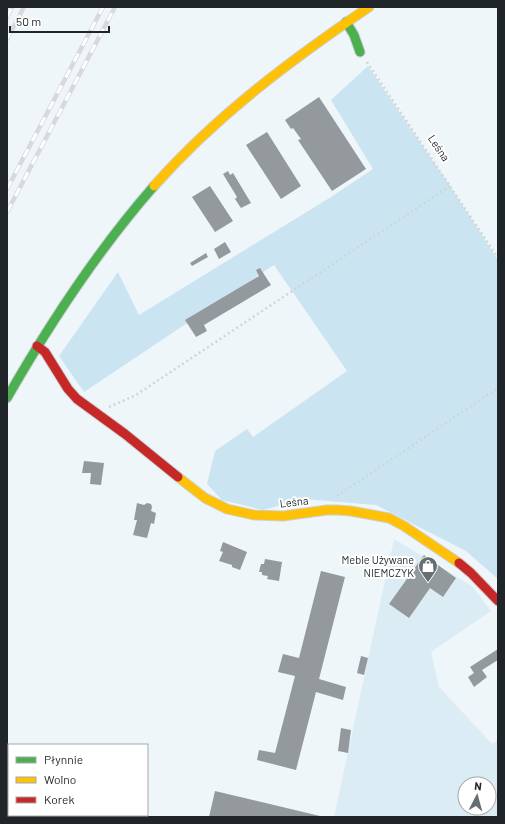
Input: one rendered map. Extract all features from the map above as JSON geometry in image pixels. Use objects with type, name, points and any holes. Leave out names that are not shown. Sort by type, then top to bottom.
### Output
[{"type":"street","points":[[7,398],[37,346],[91,264],[124,222],[182,156],[234,107],[261,85],[305,51],[369,7]]},
{"type":"street","points":[[346,22],[354,35],[360,52]]},
{"type":"street","name":"Leśna","points":[[37,346],[44,350],[70,392],[77,400],[125,434],[198,494],[227,509],[247,514],[272,516],[327,510],[344,510],[389,518],[404,526],[463,566],[498,601]]},
{"type":"path","name":"Leśna","points":[[360,52],[498,258]]},
{"type":"path","points":[[96,414],[136,394],[450,186]]},
{"type":"path","points":[[333,498],[498,388]]},
{"type":"shaded area","points":[[368,66],[450,186],[498,260],[498,579],[466,551],[376,505],[304,499],[263,510],[222,500],[207,484],[215,451],[247,429],[253,437],[347,371],[274,265],[84,392],[59,356],[118,272],[139,315],[331,197],[373,169],[331,100]]},
{"type":"shaded area","points":[[394,539],[472,586],[491,611],[431,652],[439,687],[492,744],[498,740],[498,817],[334,817]]},
{"type":"building","points":[[319,97],[366,169],[332,191],[298,140],[301,139],[293,128],[291,129],[285,120]]},
{"type":"building","points":[[267,132],[301,186],[281,199],[246,145]]},
{"type":"building","points":[[228,171],[230,175],[233,173],[251,203],[241,208],[235,199],[237,197],[223,174]]},
{"type":"building","points":[[210,186],[233,221],[215,232],[192,197]]},
{"type":"building","points":[[225,242],[231,252],[219,259],[214,249]]},
{"type":"building","points":[[206,253],[208,257],[192,266],[190,263]]},
{"type":"building","points":[[260,268],[271,285],[204,325],[207,331],[196,337],[185,320],[259,276],[256,270]]},
{"type":"building","points":[[84,461],[104,463],[101,485],[90,484],[91,473],[82,473]]},
{"type":"building","points":[[137,503],[144,505],[147,503],[151,504],[151,511],[156,513],[154,524],[151,523],[147,538],[133,535],[137,520],[134,520]]},
{"type":"building","points":[[223,542],[247,552],[240,570],[232,567],[232,565],[219,561],[223,552],[220,551]]},
{"type":"building","name":"Meble Używane NIEMCZYK","points":[[424,555],[456,578],[443,597],[430,588],[409,618],[389,604]]},
{"type":"building","points":[[265,559],[282,562],[279,581],[267,579],[268,576],[262,575],[262,572],[259,572],[261,564],[264,564]]},
{"type":"building","points":[[321,571],[345,577],[319,679],[346,687],[343,700],[316,692],[296,770],[257,760],[259,750],[275,753],[295,676],[278,672],[283,654],[299,658]]},
{"type":"building","points":[[498,649],[498,660],[482,670],[487,677],[474,687],[468,677],[474,673],[470,667]]},
{"type":"building","points":[[361,656],[368,658],[364,675],[357,673]]},
{"type":"building","points":[[341,728],[351,730],[348,753],[338,751]]},
{"type":"building","points":[[215,791],[320,816],[320,817],[209,817]]},
{"type":"railway","points":[[7,17],[12,7]]},
{"type":"railway","points":[[7,39],[24,7]]},
{"type":"railway","points":[[7,189],[103,7]]},
{"type":"railway","points":[[7,212],[115,7]]},
{"type":"traffic: fast","points":[[346,22],[354,35],[360,52]]},
{"type":"traffic: fast","points":[[7,398],[40,342],[75,288],[113,236],[154,186]]},
{"type":"traffic: slow","points":[[154,186],[178,160],[229,112],[283,68],[369,7]]},
{"type":"traffic: slow","points":[[178,477],[205,498],[227,509],[254,515],[283,516],[337,510],[389,518],[404,526],[459,563]]},
{"type":"traffic: jam","points":[[37,346],[45,352],[68,389],[77,399],[125,434],[178,477]]},
{"type":"traffic: jam","points":[[459,563],[471,573],[498,601]]},
{"type":"place","name":"Meble Używane NIEMCZYK","points":[[428,583]]}]
